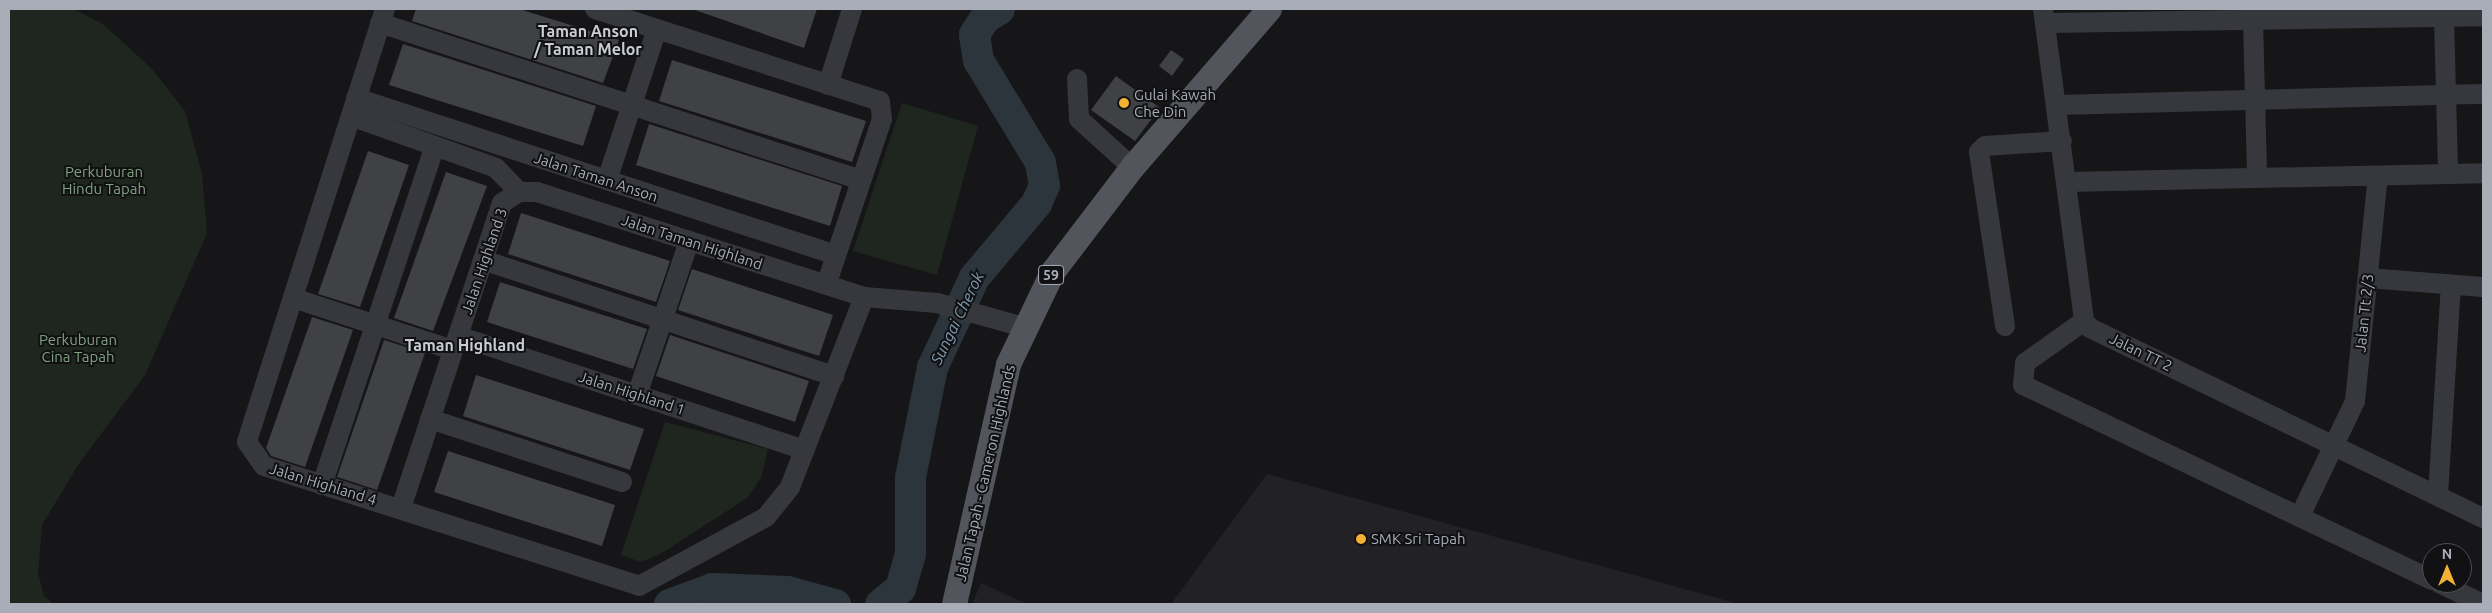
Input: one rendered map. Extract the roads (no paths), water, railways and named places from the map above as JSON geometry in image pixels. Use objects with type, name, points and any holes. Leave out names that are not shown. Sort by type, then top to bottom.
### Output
[{"type":"main road","name":"Jalan Tapah - Cameron Highlands","points":[[954,604],[997,408],[1024,327],[1052,272],[1132,168],[1269,9]]},
{"type":"street","points":[[595,9],[880,102],[882,118],[826,285]]},
{"type":"street","points":[[828,85],[852,9]]},
{"type":"street","points":[[382,16],[632,105],[861,180]]},
{"type":"street","name":"Jalan Highland 4","points":[[382,16],[247,442],[264,466],[639,586],[766,517],[790,487],[805,450]]},
{"type":"street","points":[[2422,575],[2023,385],[2025,363],[2084,321],[2046,16],[2253,20],[2483,16]]},
{"type":"street","points":[[2444,17],[2448,174]]},
{"type":"street","points":[[2253,20],[2257,178]]},
{"type":"street","points":[[607,180],[657,29]]},
{"type":"street","points":[[1077,79],[1079,119],[1132,168]]},
{"type":"street","points":[[2058,105],[2483,94]]},
{"type":"street","points":[[354,107],[435,146],[496,168],[519,192]]},
{"type":"street","name":"Jalan Taman Anson","points":[[354,107],[607,180],[836,255]]},
{"type":"street","points":[[2005,326],[1979,152],[1985,146],[2062,141]]},
{"type":"street","points":[[322,484],[435,146]]},
{"type":"street","points":[[2067,182],[2483,174]]},
{"type":"street","name":"Jalan Tt 2/3","points":[[2300,516],[2355,402],[2378,176]]},
{"type":"street","name":"Jalan Taman Highland","points":[[519,192],[538,192],[864,298],[937,303],[980,313],[1024,327]]},
{"type":"street","name":"Jalan Highland 3","points":[[400,508],[502,203],[519,192]]},
{"type":"street","points":[[637,395],[689,241]]},
{"type":"street","points":[[483,260],[834,376]]},
{"type":"street","points":[[2368,278],[2483,287]]},
{"type":"street","points":[[2438,496],[2451,285]]},
{"type":"street","name":"Jalan Highland 1","points":[[293,298],[376,325],[455,343],[637,395],[805,450]]},
{"type":"street","points":[[805,450],[864,298]]},
{"type":"street","name":"Jalan TT 2","points":[[2084,321],[2090,328],[2483,518]]},
{"type":"street","points":[[430,419],[622,482]]},
{"type":"street","points":[[2460,593],[2483,604]]},
{"type":"waterway","name":"Sungai Cherok","points":[[880,604],[900,588],[910,554],[910,477],[932,367],[974,277],[1036,203],[1044,185],[1040,162],[978,60],[974,34],[985,17],[999,9]]},
{"type":"waterway","name":"Sungai Cherok","points":[[669,604],[712,588],[787,591],[835,604]]},
{"type":"place","name":"Gulai Kawah Che Din","points":[[1124,103]]},
{"type":"place","name":"SMK Sri Tapah","points":[[1361,539]]},
{"type":"district","name":"Taman Anson / Taman Melor","points":[[588,40]]},
{"type":"district","name":"Taman Highland","points":[[465,345]]},
{"type":"park label","name":"Perkuburan Hindu Tapah","points":[[104,180]]},
{"type":"park label","name":"Perkuburan Cina Tapah","points":[[78,348]]}]
